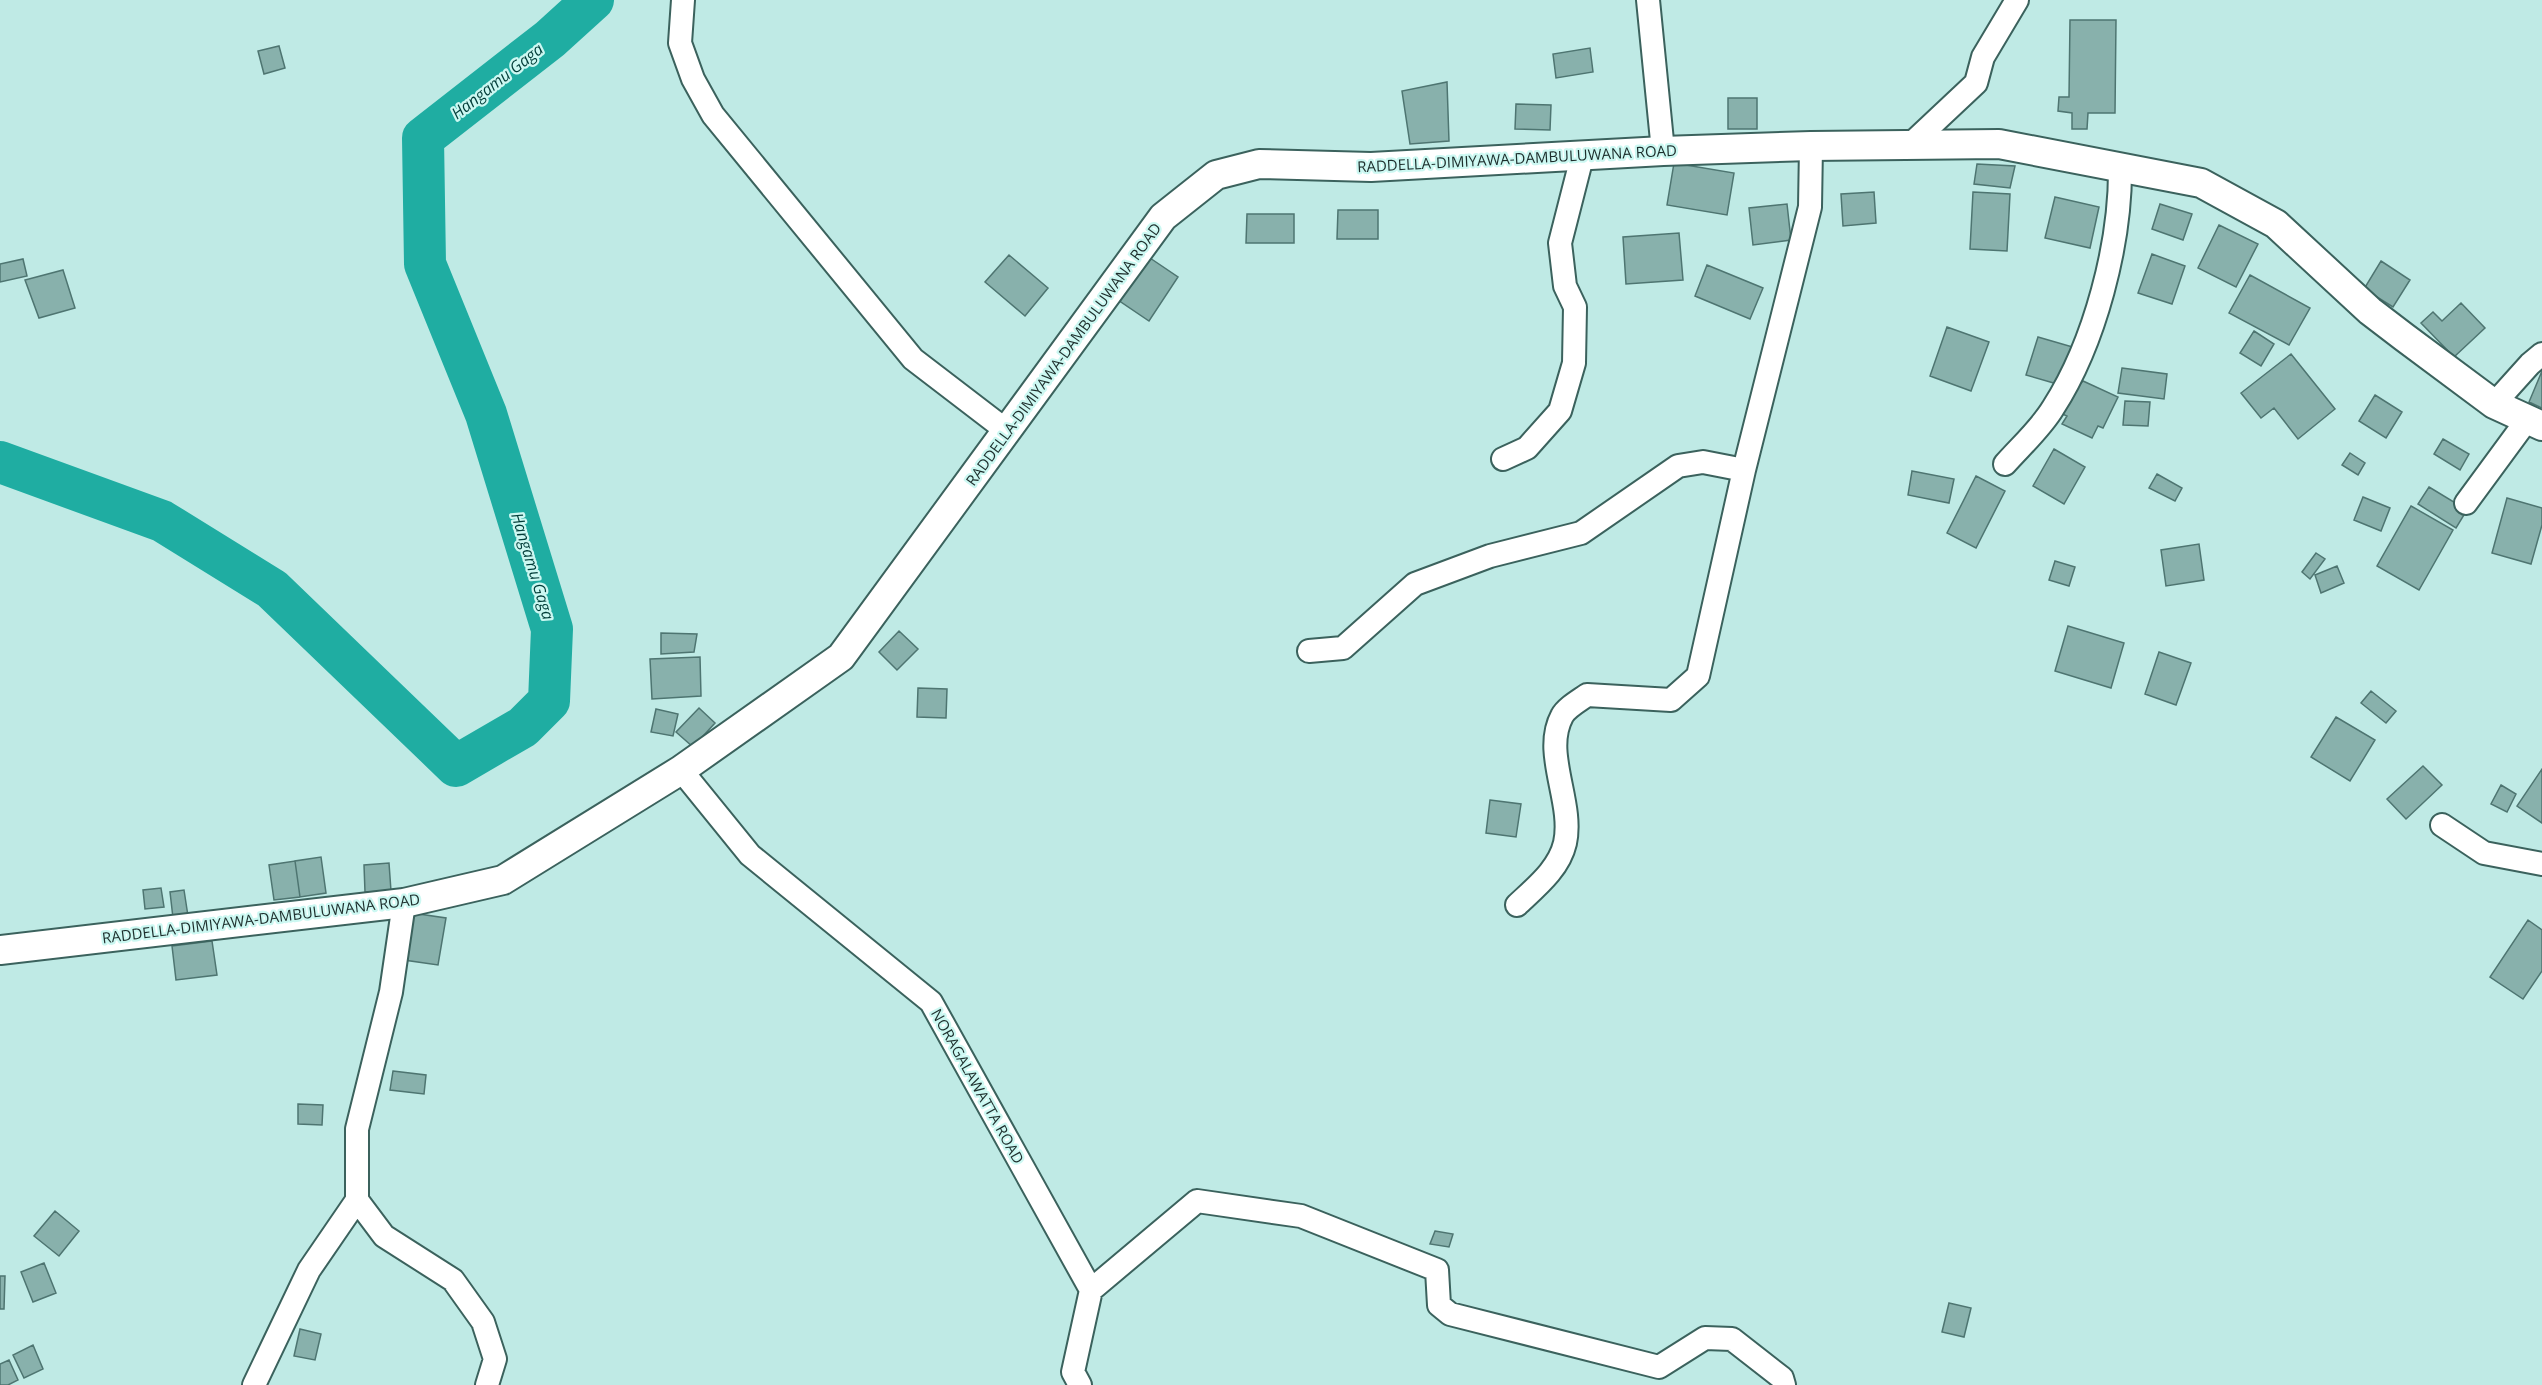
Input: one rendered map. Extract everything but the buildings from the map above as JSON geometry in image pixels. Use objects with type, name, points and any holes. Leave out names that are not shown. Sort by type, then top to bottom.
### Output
[{"type":"street","points":[[683,0],[680,43],[693,80],[713,115],[913,359],[1007,431]]},
{"type":"street","points":[[1648,0],[1663,151]]},
{"type":"street","points":[[1910,145],[1976,83],[1983,57],[2017,0]]},
{"type":"street","name":"RADDELLA-DIMIYAWA-DAMBULUWANA ROAD","points":[[0,950],[404,903],[503,880],[681,770],[840,657],[1163,217],[1216,175],[1259,164],[1371,167],[1663,151],[1811,146],[1999,144],[2120,166],[2201,183],[2276,224],[2370,311],[2494,404],[2534,423]]},
{"type":"street","points":[[1518,904],[1551,872],[1564,844],[1567,819],[1555,745],[1562,715],[1587,695],[1671,700],[1698,676],[1744,470],[1810,207],[1811,146]]},
{"type":"street","points":[[1503,459],[1527,448],[1560,411],[1574,363],[1575,307],[1565,286],[1560,243],[1582,157]]},
{"type":"street","points":[[2005,464],[2052,410],[2078,363],[2098,308],[2120,201],[2120,166]]},
{"type":"street","points":[[2494,404],[2542,354]]},
{"type":"street","points":[[2466,503],[2534,423]]},
{"type":"street","points":[[1310,651],[1343,648],[1414,584],[1490,556],[1581,533],[1678,466],[1703,462],[1744,470]]},
{"type":"street","name":"NORAGALAWATTA ROAD","points":[[681,770],[750,855],[931,1002],[1091,1290]]},
{"type":"street","points":[[2442,825],[2484,853],[2542,864]]},
{"type":"street","points":[[254,1385],[309,1270],[357,1200],[357,1129],[391,992],[404,903]]},
{"type":"street","points":[[357,1200],[384,1236],[453,1280],[483,1322],[495,1359],[487,1385]]},
{"type":"street","points":[[1080,1385],[1073,1371],[1091,1290],[1197,1202],[1301,1216],[1437,1270],[1439,1305],[1450,1314],[1659,1367],[1705,1338],[1732,1339],[1782,1378],[1784,1385]]},
{"type":"waterway","name":"Hangamu Gaga","points":[[0,462],[162,521],[272,589],[456,766],[523,727],[549,701],[552,629],[486,414],[425,264],[423,138],[550,39],[593,0]]}]
